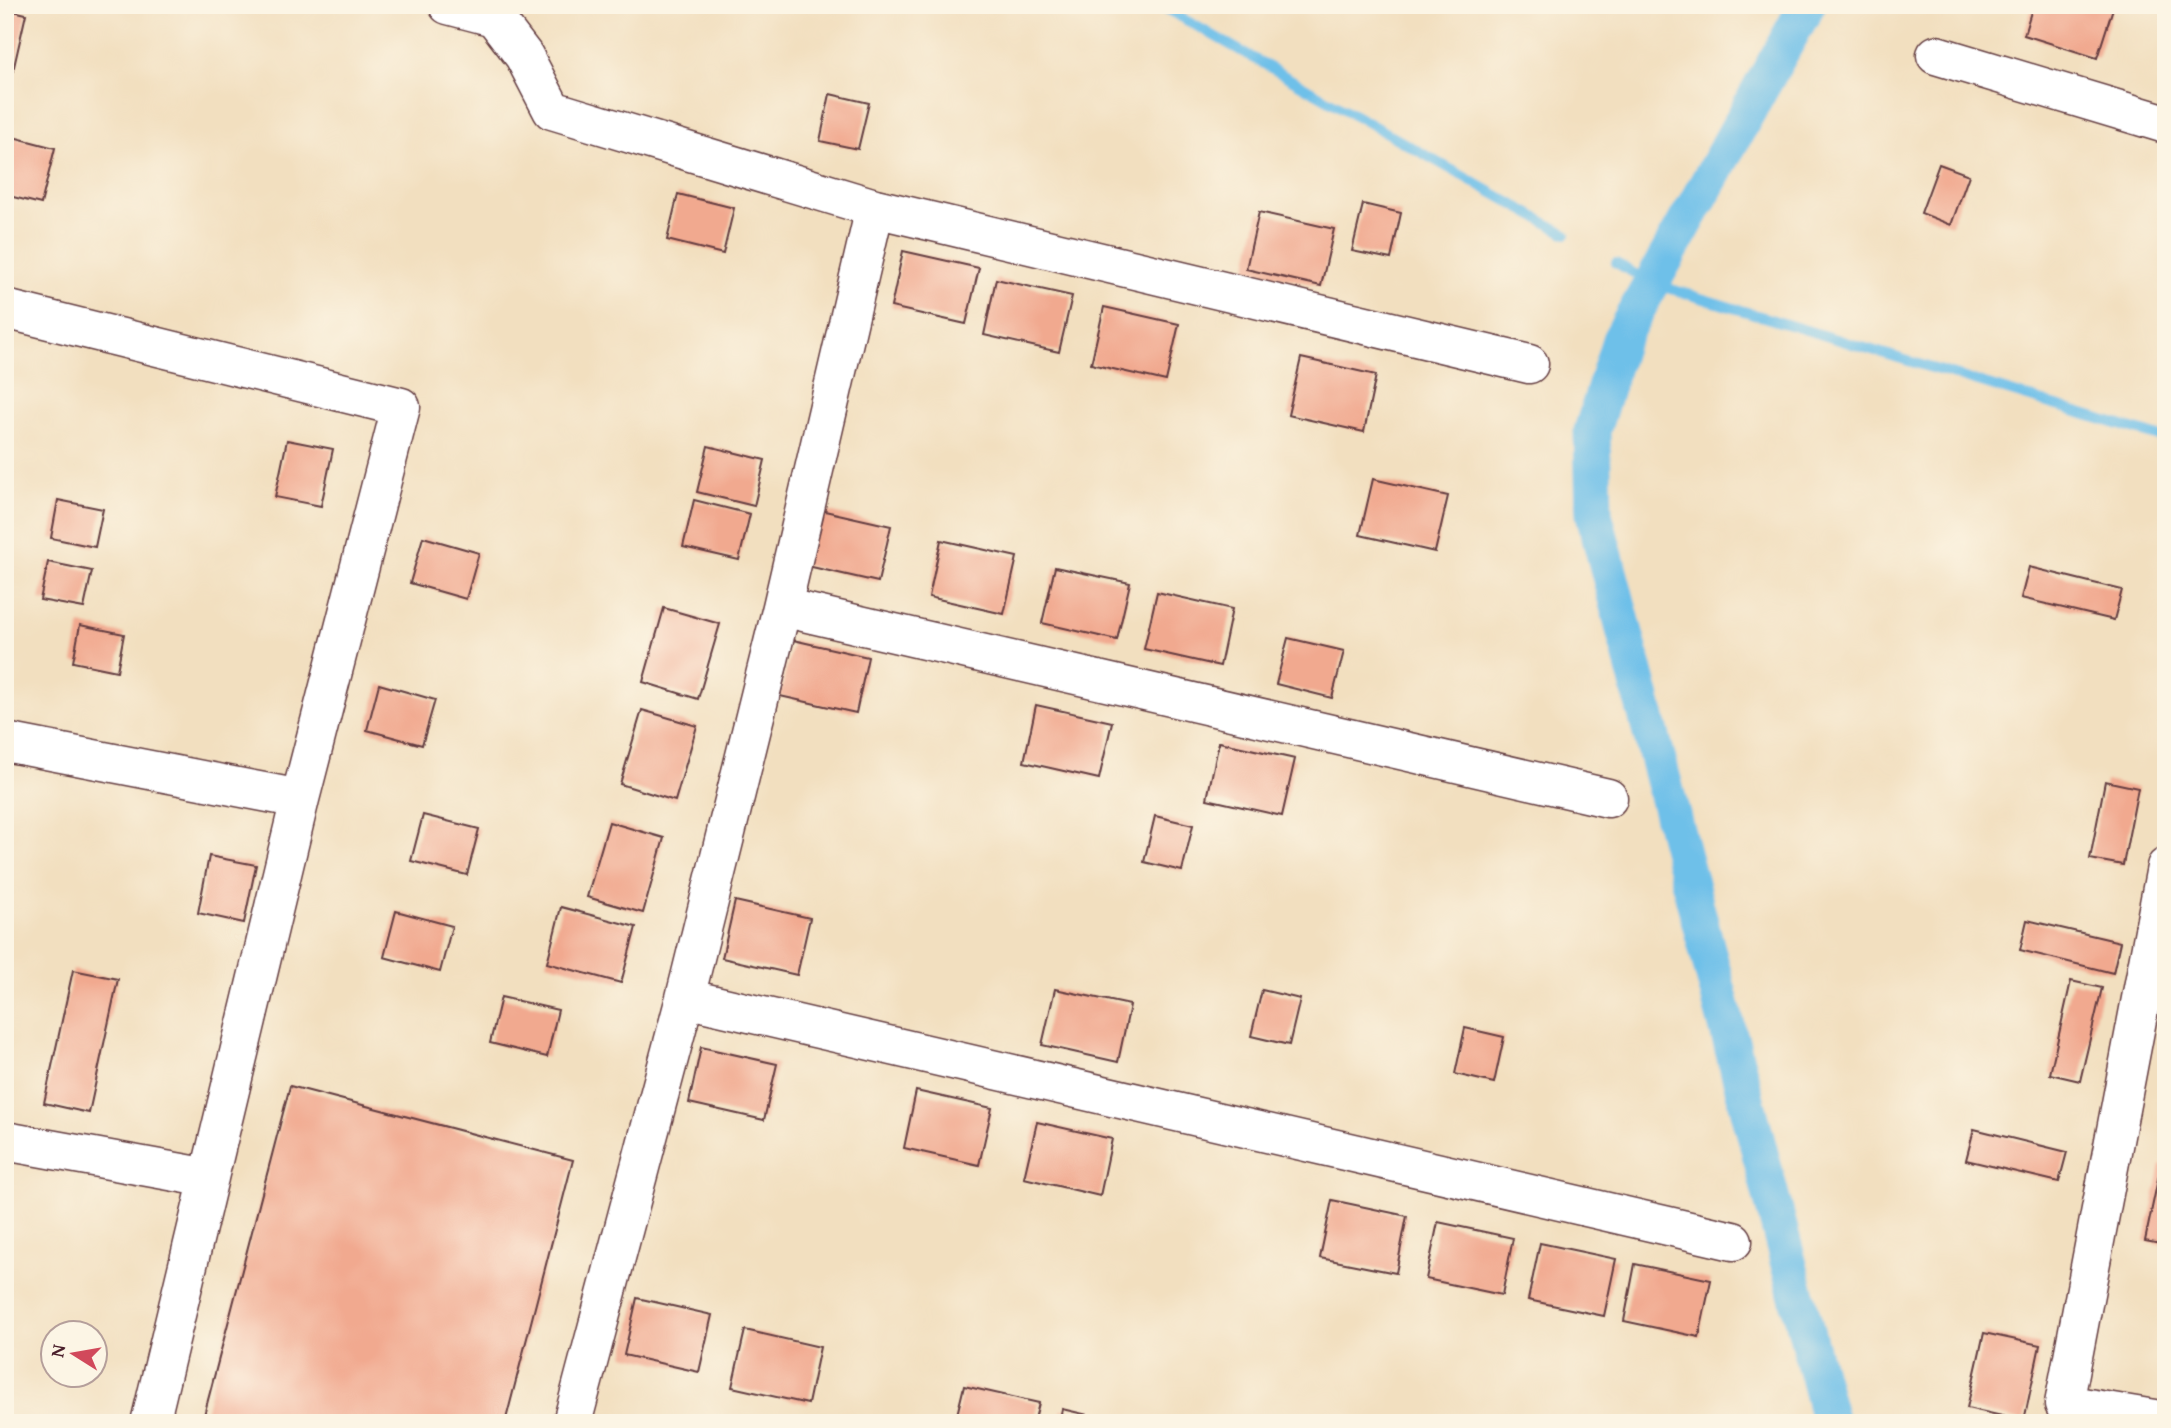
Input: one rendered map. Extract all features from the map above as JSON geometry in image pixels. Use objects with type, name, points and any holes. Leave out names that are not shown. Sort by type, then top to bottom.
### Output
[{"type":"street","points":[[448,5],[494,17],[524,56],[552,110],[875,208],[1529,364]]},
{"type":"street","points":[[1936,55],[2166,124]]},
{"type":"street","points":[[572,1423],[685,998],[782,607],[875,208]]},
{"type":"street","points":[[5,309],[401,407],[300,799],[150,1423]]},
{"type":"street","points":[[782,607],[1608,798]]},
{"type":"street","points":[[5,742],[300,799]]},
{"type":"street","points":[[2166,867],[2064,1404],[2166,1421]]},
{"type":"street","points":[[685,998],[1733,1241]]},
{"type":"street","points":[[5,1142],[209,1178]]},
{"type":"building","points":[[2033,5],[2114,5],[2097,58],[2024,35]]},
{"type":"building","points":[[5,9],[26,14],[13,71],[5,69]]},
{"type":"building","points":[[830,94],[869,103],[858,149],[820,141]]},
{"type":"building","points":[[9,136],[55,148],[41,204],[5,195],[5,152]]},
{"type":"building","points":[[1939,164],[1969,175],[1951,225],[1921,213]]},
{"type":"building","points":[[678,194],[734,208],[723,254],[667,240]]},
{"type":"building","points":[[1363,204],[1401,213],[1391,259],[1352,251]]},
{"type":"building","points":[[1259,212],[1334,229],[1321,286],[1246,269]]},
{"type":"building","points":[[903,251],[979,268],[966,324],[891,307]]},
{"type":"building","points":[[996,279],[1072,296],[1059,352],[984,335]]},
{"type":"building","points":[[1104,307],[1179,324],[1166,381],[1091,364]]},
{"type":"building","points":[[1301,358],[1376,375],[1364,432],[1288,415]]},
{"type":"building","points":[[287,440],[333,449],[321,506],[275,497]]},
{"type":"building","points":[[708,446],[765,460],[754,506],[697,492]]},
{"type":"building","points":[[1373,479],[1448,496],[1435,552],[1360,535]]},
{"type":"building","points":[[58,500],[103,509],[95,547],[51,538]]},
{"type":"building","points":[[694,500],[750,514],[739,560],[683,547]]},
{"type":"building","points":[[816,509],[891,526],[878,582],[803,565]]},
{"type":"building","points":[[423,537],[479,553],[466,599],[410,583]]},
{"type":"building","points":[[941,540],[1017,557],[1004,614],[929,597]]},
{"type":"building","points":[[48,562],[92,571],[84,608],[40,600]]},
{"type":"building","points":[[1055,567],[1130,583],[1117,640],[1042,623]]},
{"type":"building","points":[[2029,567],[2122,590],[2114,620],[2021,598]]},
{"type":"building","points":[[1157,592],[1232,609],[1220,666],[1144,649]]},
{"type":"building","points":[[664,608],[720,624],[698,699],[643,682]]},
{"type":"building","points":[[80,625],[124,634],[117,671],[73,662]]},
{"type":"building","points":[[1288,638],[1344,651],[1332,698],[1276,684]]},
{"type":"building","points":[[793,640],[868,657],[856,713],[780,696]]},
{"type":"building","points":[[379,684],[435,700],[422,745],[367,730]]},
{"type":"building","points":[[1036,705],[1112,722],[1099,779],[1024,762]]},
{"type":"building","points":[[642,710],[697,726],[675,801],[620,784]]},
{"type":"building","points":[[1219,742],[1295,759],[1282,816],[1207,799]]},
{"type":"building","points":[[2105,781],[2138,788],[2123,865],[2090,859]]},
{"type":"building","points":[[423,815],[479,829],[467,875],[411,861]]},
{"type":"building","points":[[1155,816],[1193,825],[1182,871],[1144,862]]},
{"type":"building","points":[[609,822],[664,838],[643,913],[587,897]]},
{"type":"building","points":[[209,856],[256,865],[244,923],[198,913]]},
{"type":"building","points":[[735,901],[810,918],[797,975],[722,958]]},
{"type":"building","points":[[561,907],[636,927],[621,983],[547,963]]},
{"type":"building","points":[[396,911],[452,926],[440,972],[384,957]]},
{"type":"building","points":[[2027,920],[2120,942],[2113,973],[2020,950]]},
{"type":"building","points":[[73,970],[118,979],[89,1113],[44,1103]]},
{"type":"building","points":[[2071,981],[2102,988],[2080,1081],[2050,1074]]},
{"type":"building","points":[[1055,989],[1130,1005],[1118,1062],[1042,1045]]},
{"type":"building","points":[[1262,990],[1300,999],[1289,1045],[1251,1036]]},
{"type":"building","points":[[501,997],[558,1010],[547,1057],[490,1043]]},
{"type":"building","points":[[1465,1028],[1504,1037],[1494,1083],[1455,1074]]},
{"type":"building","points":[[701,1047],[777,1064],[764,1120],[689,1103]]},
{"type":"building","points":[[290,1086],[573,1160],[505,1423],[202,1423]]},
{"type":"building","points":[[916,1091],[992,1108],[979,1165],[904,1148]]},
{"type":"building","points":[[1037,1122],[1112,1139],[1100,1196],[1024,1178]]},
{"type":"building","points":[[1974,1129],[2067,1152],[2059,1182],[1966,1160]]},
{"type":"building","points":[[2161,1165],[2166,1166],[2166,1245],[2145,1241]]},
{"type":"building","points":[[1332,1200],[1407,1216],[1396,1273],[1320,1258]]},
{"type":"building","points":[[1438,1222],[1513,1238],[1502,1295],[1426,1279]]},
{"type":"building","points":[[1540,1243],[1616,1259],[1604,1316],[1528,1300]]},
{"type":"building","points":[[1635,1264],[1711,1280],[1699,1337],[1624,1321]]},
{"type":"building","points":[[637,1298],[712,1315],[699,1372],[624,1355]]},
{"type":"building","points":[[745,1330],[820,1347],[808,1404],[732,1387]]},
{"type":"building","points":[[1984,1333],[2040,1345],[2024,1421],[1967,1408]]},
{"type":"building","points":[[964,1386],[1039,1403],[1034,1423],[955,1423]]},
{"type":"building","points":[[1062,1409],[1118,1422],[1118,1423],[1059,1423]]},
{"type":"waterway","points":[[1159,5],[1566,234]]},
{"type":"waterway","points":[[1807,5],[1620,340],[1592,431],[1594,514],[1830,1423]]},
{"type":"waterway","points":[[1616,263],[1651,283],[2166,439]]}]
